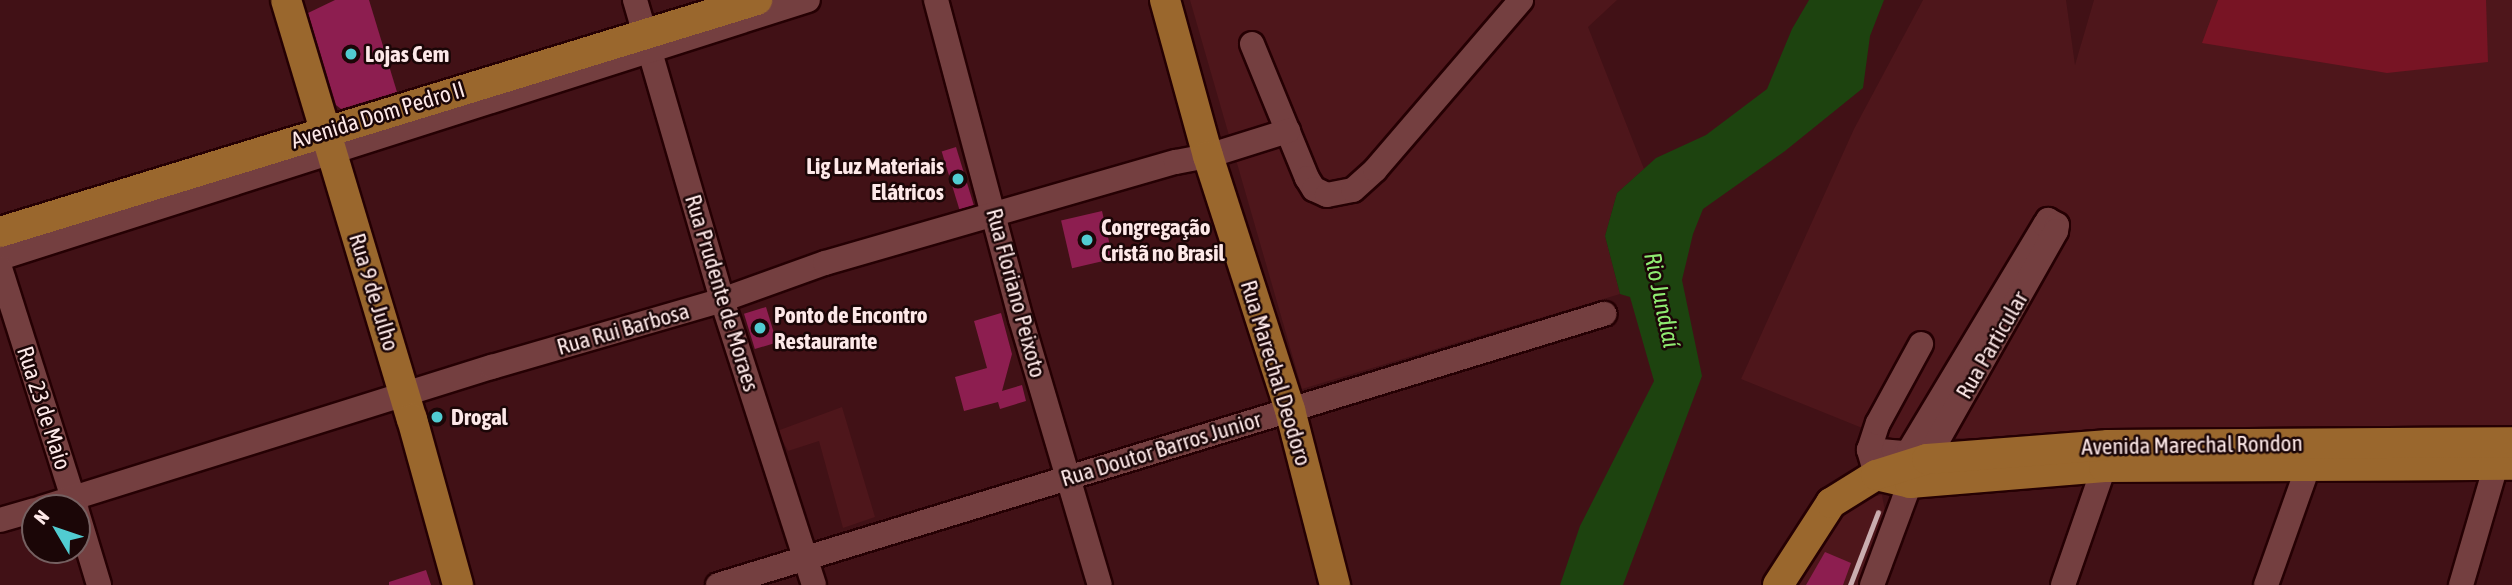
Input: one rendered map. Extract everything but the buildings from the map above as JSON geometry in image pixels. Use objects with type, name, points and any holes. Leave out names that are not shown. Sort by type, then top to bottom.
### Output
[{"type":"main road","name":"Rua 9 de Julho","points":[[286,0],[405,396],[458,585]]},
{"type":"main road","name":"Avenida Dom Pedro II","points":[[0,232],[329,141],[648,42],[757,0]]},
{"type":"main road","name":"Rua Marechal Deodoro","points":[[1165,0],[1208,156],[1290,410],[1335,585]]},
{"type":"main road","name":"Avenida Marechal Rondon","points":[[1778,585],[1831,503],[1872,462],[2106,456],[2506,453]]},
{"type":"main road","name":"Avenida Marechal Rondon","points":[[1872,462],[1909,483],[2106,456]]},
{"type":"street","name":"Rua Prudente de Moraes","points":[[635,0],[722,300],[814,585]]},
{"type":"street","points":[[648,42],[808,0]]},
{"type":"street","name":"Rua Floriano Peixoto","points":[[936,0],[1021,318],[1100,585]]},
{"type":"street","points":[[1252,44],[1314,189],[1327,195],[1353,190],[1375,170],[1521,0]]},
{"type":"street","name":"Rua Rui Barbosa","points":[[91,500],[207,454],[722,300],[825,263],[1176,162],[1208,156],[1288,131]]},
{"type":"street","points":[[0,258],[329,141]]},
{"type":"street","name":"Rua Particular","points":[[1872,462],[1909,450],[2045,225],[2052,220],[2057,225],[2056,231],[1927,459],[1909,483],[1872,585]]},
{"type":"street","name":"Rua 23 de Maio","points":[[0,268],[71,494]]},
{"type":"street","name":"Rua Doutor Barros Junior","points":[[718,585],[1604,314]]},
{"type":"street","points":[[1872,462],[1878,423],[1921,344]]},
{"type":"street","points":[[2460,585],[2506,453]]},
{"type":"street","points":[[2266,585],[2313,454]]},
{"type":"street","points":[[2063,585],[2106,456]]},
{"type":"street","points":[[0,520],[21,514]]},
{"type":"street","name":"Rua 23 de Maio","points":[[91,559],[99,585]]},
{"type":"shaded area","points":[[1190,0],[1617,0],[1588,27],[1644,169],[1617,193],[1605,236],[1620,294],[1302,389]]},
{"type":"shaded area","points":[[1923,0],[2066,0],[2075,65],[2094,0],[2512,0],[2512,433],[2309,438],[1887,438],[1741,379],[1854,129]]},
{"type":"shaded area","points":[[2218,0],[2486,0],[2488,62],[2387,73],[2202,43]]},
{"type":"shaded area","points":[[842,407],[875,517],[843,528],[819,441],[788,451],[777,431]]},
{"type":"shaded area","points":[[1882,495],[1885,511],[1866,585],[1792,585],[1833,519],[1858,499]]},
{"type":"water","name":"Rio Jundiaí","points":[[1809,0],[1884,0],[1870,36],[1863,88],[1785,151],[1703,209],[1693,234],[1682,280],[1702,376],[1623,585],[1560,585],[1580,526],[1654,381],[1630,297],[1620,294],[1605,236],[1617,193],[1656,158],[1706,135],[1767,89],[1792,29]]},
{"type":"railway","points":[[1850,585],[1878,512]]},
{"type":"place","name":"Lojas Cem","points":[[351,54]]},
{"type":"place","name":"Lig Luz Materiais Elátricos","points":[[958,179]]},
{"type":"place","name":"Congregação Cristã no Brasil","points":[[1087,240]]},
{"type":"place","name":"Ponto de Encontro Restaurante","points":[[760,328]]},
{"type":"place","name":"Drogal","points":[[437,417]]}]
